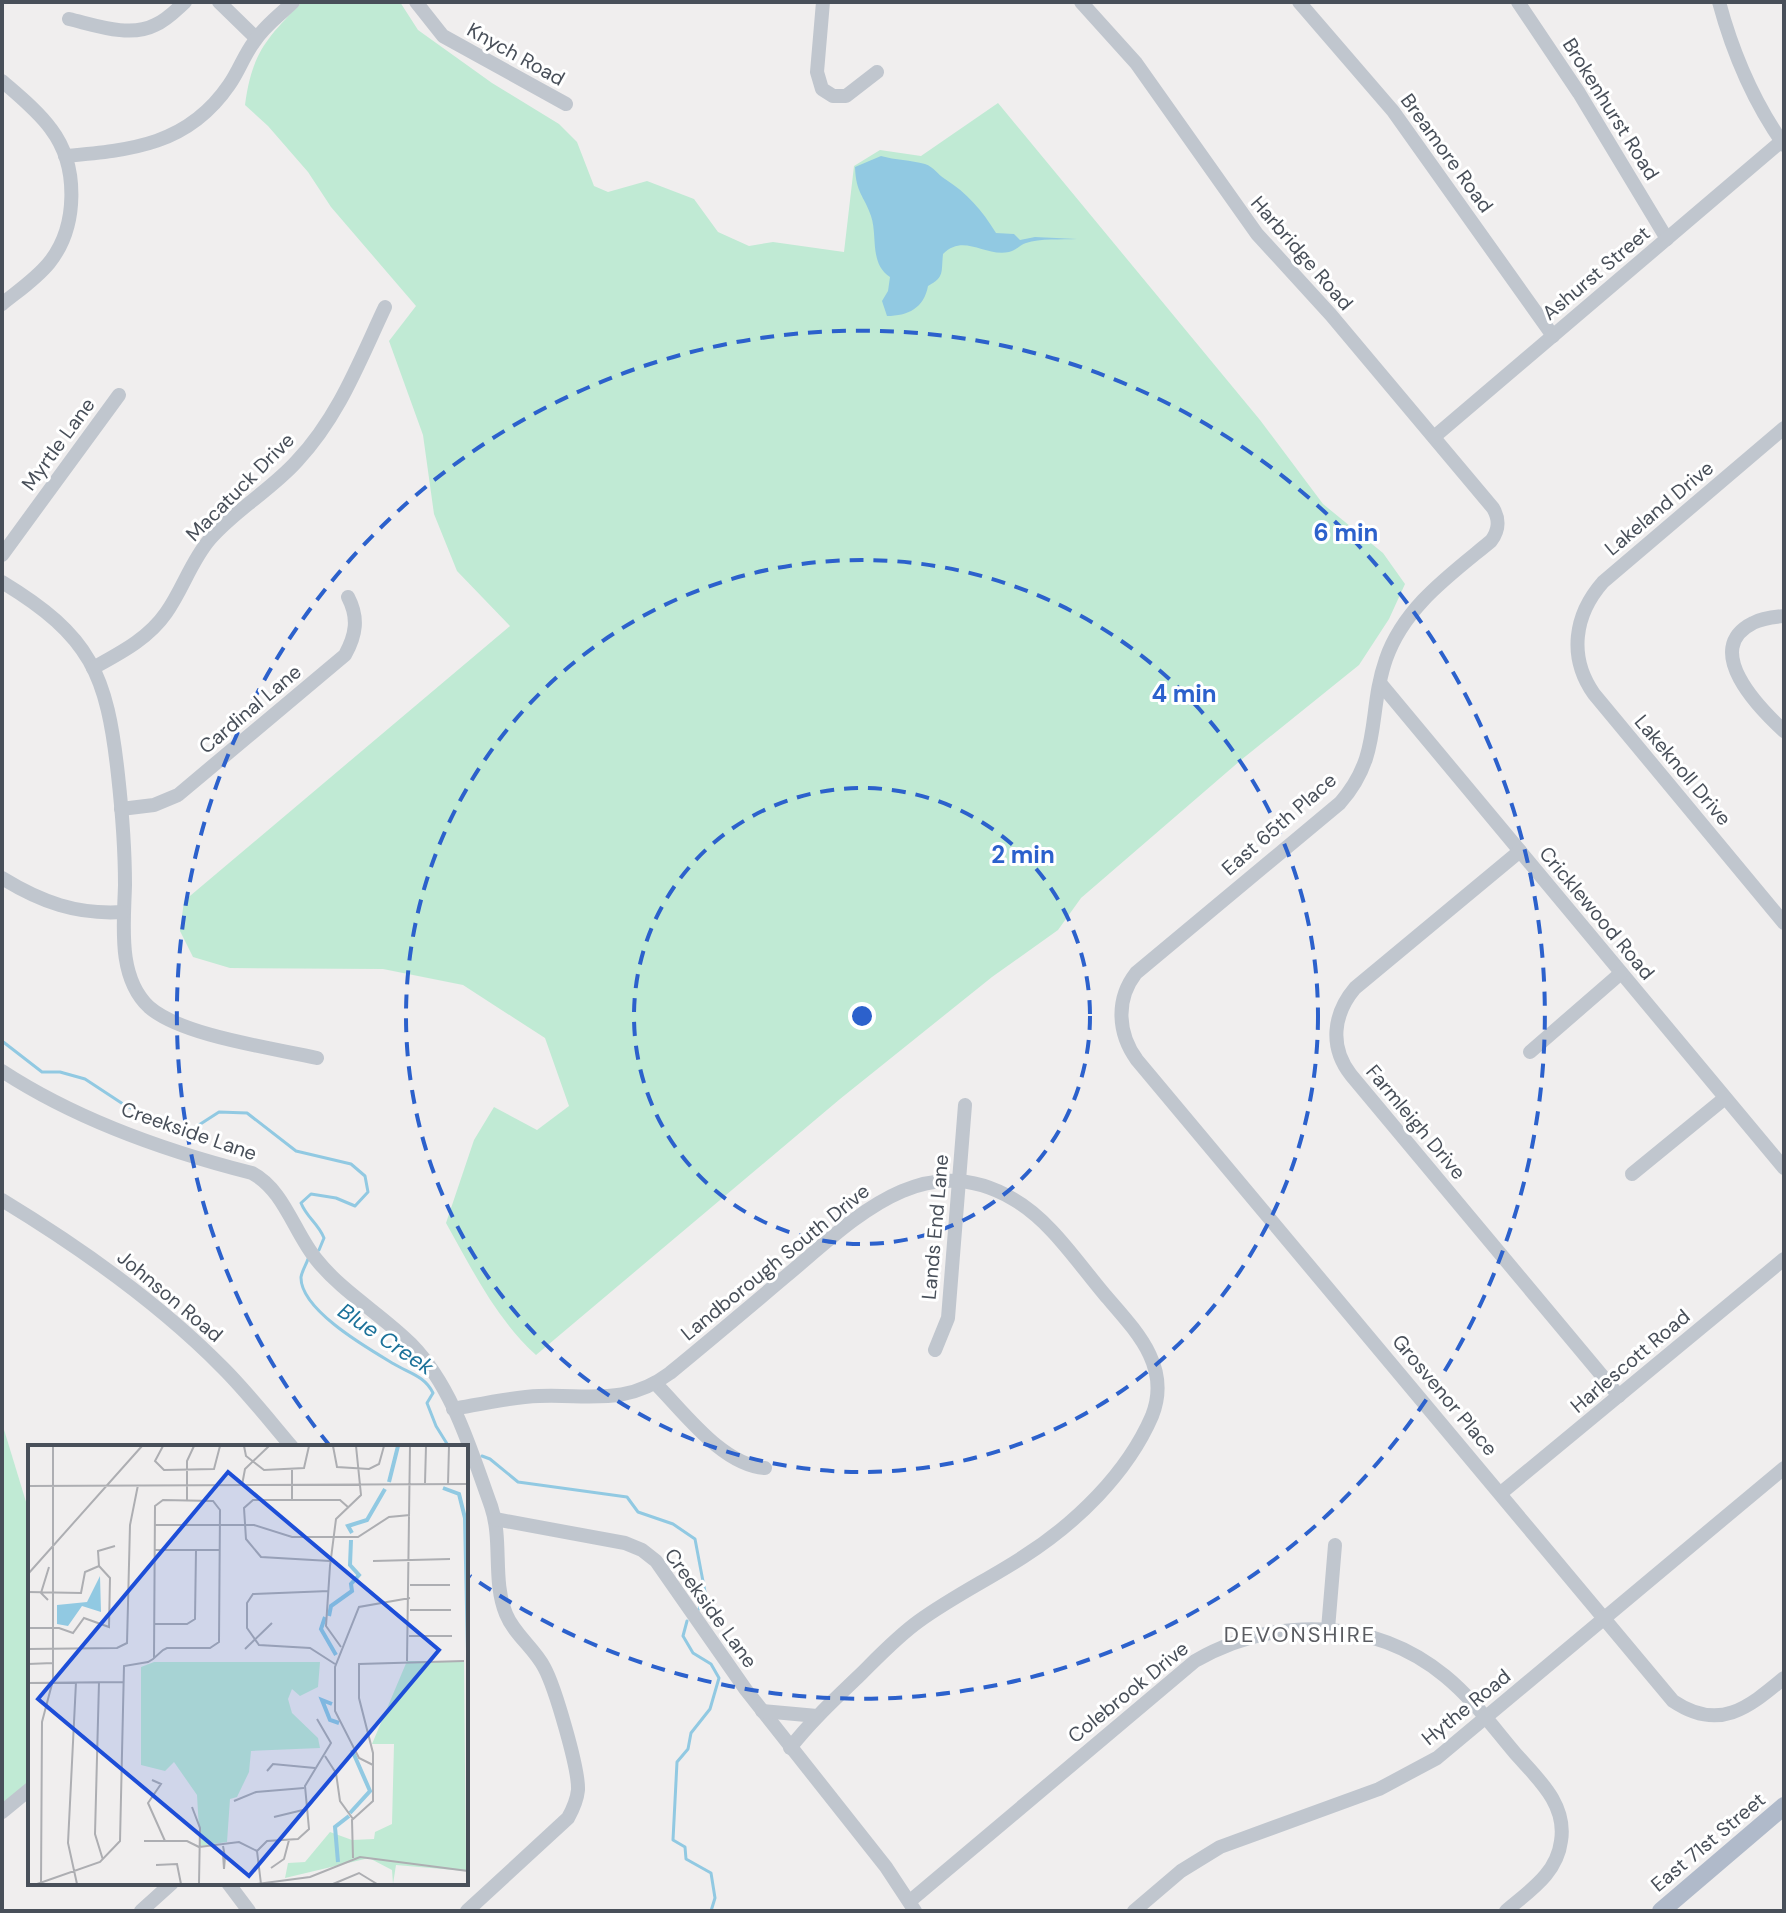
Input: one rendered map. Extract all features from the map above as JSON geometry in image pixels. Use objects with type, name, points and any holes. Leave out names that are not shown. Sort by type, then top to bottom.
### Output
[{"type":"main road","name":"East 71st Street","points":[[1661,1911],[1784,1806]]},
{"type":"street","points":[[69,19],[130,31],[142,30],[162,22],[185,2]]},
{"type":"street","points":[[219,2],[256,38]]},
{"type":"street","points":[[65,156],[135,149],[174,135],[199,118],[220,98],[256,38],[293,2]]},
{"type":"street","name":"Knych Road","points":[[416,2],[443,36],[566,104]]},
{"type":"street","points":[[823,2],[817,72],[822,89],[833,96],[846,96],[877,72]]},
{"type":"street","name":"Harbridge Road","points":[[1081,2],[1136,63],[1257,234],[1331,315],[1493,508],[1498,525]]},
{"type":"street","name":"Breamore Road","points":[[1299,2],[1393,111],[1553,336]]},
{"type":"street","name":"Brokenhurst Road","points":[[1518,2],[1579,93],[1667,239]]},
{"type":"street","points":[[1719,2],[1742,73],[1783,142]]},
{"type":"street","points":[[2,81],[52,129],[65,156],[71,195],[64,237],[43,270],[2,304]]},
{"type":"street","name":"Ashurst Street","points":[[1434,437],[1783,142]]},
{"type":"street","name":"Macatuck Drive","points":[[93,668],[124,651],[151,630],[166,614],[195,560],[212,537],[283,475],[313,443],[353,380],[385,307]]},
{"type":"street","name":"Myrtle Lane","points":[[2,555],[119,395]]},
{"type":"street","name":"Lakeland Drive","points":[[1578,631],[1587,602],[1603,582],[1784,428]]},
{"type":"street","name":"East 65th Place","points":[[1122,1011],[1131,981],[1143,967],[1340,803],[1352,788],[1368,758],[1380,683],[1393,640],[1414,610],[1439,584],[1491,541],[1498,525]]},
{"type":"street","points":[[2,582],[51,614],[76,641],[103,689],[111,720],[121,809],[123,937],[128,967],[139,994],[152,1009],[198,1031],[317,1058]]},
{"type":"street","name":"Cardinal Lane","points":[[121,809],[154,805],[178,795],[345,655],[356,627],[348,597]]},
{"type":"street","points":[[1784,616],[1758,620],[1746,627],[1733,646],[1732,660],[1738,677],[1767,716],[1784,731]]},
{"type":"street","name":"Lakeknoll Drive","points":[[1578,631],[1580,666],[1591,690],[1784,923]]},
{"type":"street","name":"Cricklewood Road","points":[[1380,683],[1784,1168]]},
{"type":"street","name":"Farmleigh Drive","points":[[1520,851],[1355,988],[1339,1014],[1337,1048],[1351,1075],[1619,1396]]},
{"type":"street","points":[[2,878],[68,910],[123,912]]},
{"type":"street","points":[[1530,1052],[1621,973]]},
{"type":"street","name":"Grosvenor Place","points":[[1122,1011],[1125,1038],[1137,1060],[1667,1694],[1688,1710],[1713,1715],[1739,1711],[1751,1705],[1784,1678]]},
{"type":"street","name":"Creekside Lane","points":[[2,1071],[48,1098],[143,1141],[263,1179],[274,1191],[317,1260],[416,1350],[437,1378],[467,1445]]},
{"type":"street","points":[[1632,1174],[1725,1098]]},
{"type":"street","name":"Lands End Lane","points":[[935,1350],[948,1318],[965,1105]]},
{"type":"street","name":"Landborough South Drive","points":[[453,1409],[536,1396],[608,1398],[655,1383],[874,1203],[912,1187],[960,1181],[994,1189],[1025,1206],[1041,1221],[1144,1342],[1155,1366],[1158,1388],[1155,1406],[1128,1456],[1077,1516],[1036,1549],[903,1633],[817,1716],[790,1748]]},
{"type":"street","name":"Johnson Road","points":[[2,1200],[59,1235],[143,1297],[220,1365],[290,1445]]},
{"type":"street","name":"Harlescott Road","points":[[1501,1493],[1784,1259]]},
{"type":"street","points":[[655,1383],[727,1454],[747,1465],[765,1468]]},
{"type":"street","name":"Creekside Lane","points":[[468,1448],[495,1519],[617,1541],[646,1553],[662,1568],[762,1711],[886,1867],[912,1906]]},
{"type":"street","name":"Hythe Road","points":[[1134,1911],[1181,1871],[1220,1847],[1399,1780],[1437,1758],[1784,1468]]},
{"type":"street","points":[[469,1910],[561,1825],[570,1814],[578,1792],[575,1765],[548,1676],[510,1623],[503,1607],[495,1519]]},
{"type":"street","points":[[1328,1629],[1335,1545]]},
{"type":"street","name":"Colebrook Drive","points":[[912,1906],[1195,1661],[1254,1635],[1289,1629],[1328,1629],[1380,1640],[1420,1659],[1453,1683],[1548,1791],[1561,1820],[1561,1846],[1542,1881],[1506,1911]]},
{"type":"street","points":[[762,1711],[817,1716]]},
{"type":"street","points":[[2,1812],[28,1791]]},
{"type":"street","points":[[141,1911],[170,1885]]},
{"type":"street","points":[[230,1885],[249,1911]]},
{"type":"green space","points":[[302,2],[400,2],[418,30],[492,83],[559,124],[577,142],[594,186],[608,192],[647,181],[694,199],[718,232],[749,246],[773,242],[844,252],[854,166],[880,150],[921,156],[998,103],[1260,420],[1323,504],[1383,553],[1405,584],[1389,619],[1359,665],[1241,760],[1081,898],[1058,930],[992,977],[840,1099],[536,1355],[497,1310],[446,1223],[474,1140],[494,1107],[537,1130],[569,1106],[545,1038],[463,985],[383,969],[230,968],[193,957],[180,931],[184,901],[510,626],[457,571],[434,514],[423,435],[389,341],[416,306],[331,207],[308,172],[245,105],[252,72],[263,48]]},
{"type":"green space","points":[[2,1423],[28,1508],[28,1791],[2,1812]]},
{"type":"water","points":[[881,156],[931,167],[974,203],[996,233],[1014,234],[1020,240],[1035,237],[1077,239],[1032,241],[1000,253],[967,245],[951,248],[943,254],[940,277],[928,286],[919,305],[908,312],[887,316],[882,301],[888,291],[890,277],[879,265],[873,224],[859,189],[855,167]]},
{"type":"waterway","name":"Blue Creek","points":[[2,1041],[42,1072],[60,1072],[85,1079],[123,1104],[162,1124],[188,1132],[219,1112],[247,1113],[296,1151],[351,1164],[365,1176],[368,1192],[355,1206],[336,1198],[311,1194],[301,1203],[324,1238],[319,1250]]},
{"type":"waterway","name":"Blue Creek","points":[[308,1259],[301,1277],[304,1290],[312,1302],[353,1339],[426,1383],[433,1393],[427,1403],[448,1445]]},
{"type":"waterway","name":"Blue Creek","points":[[482,1456],[518,1482],[627,1497],[638,1512],[673,1524],[695,1539],[705,1592],[699,1609]]},
{"type":"waterway","name":"Blue Creek","points":[[687,1621],[683,1636],[693,1653],[711,1664],[719,1678],[710,1709],[691,1733],[688,1749],[677,1762],[673,1840],[685,1847],[686,1859],[711,1873],[715,1898],[711,1911]]},
{"type":"district","name":"DEVONSHIRE","points":[[1300,1634]]}]
